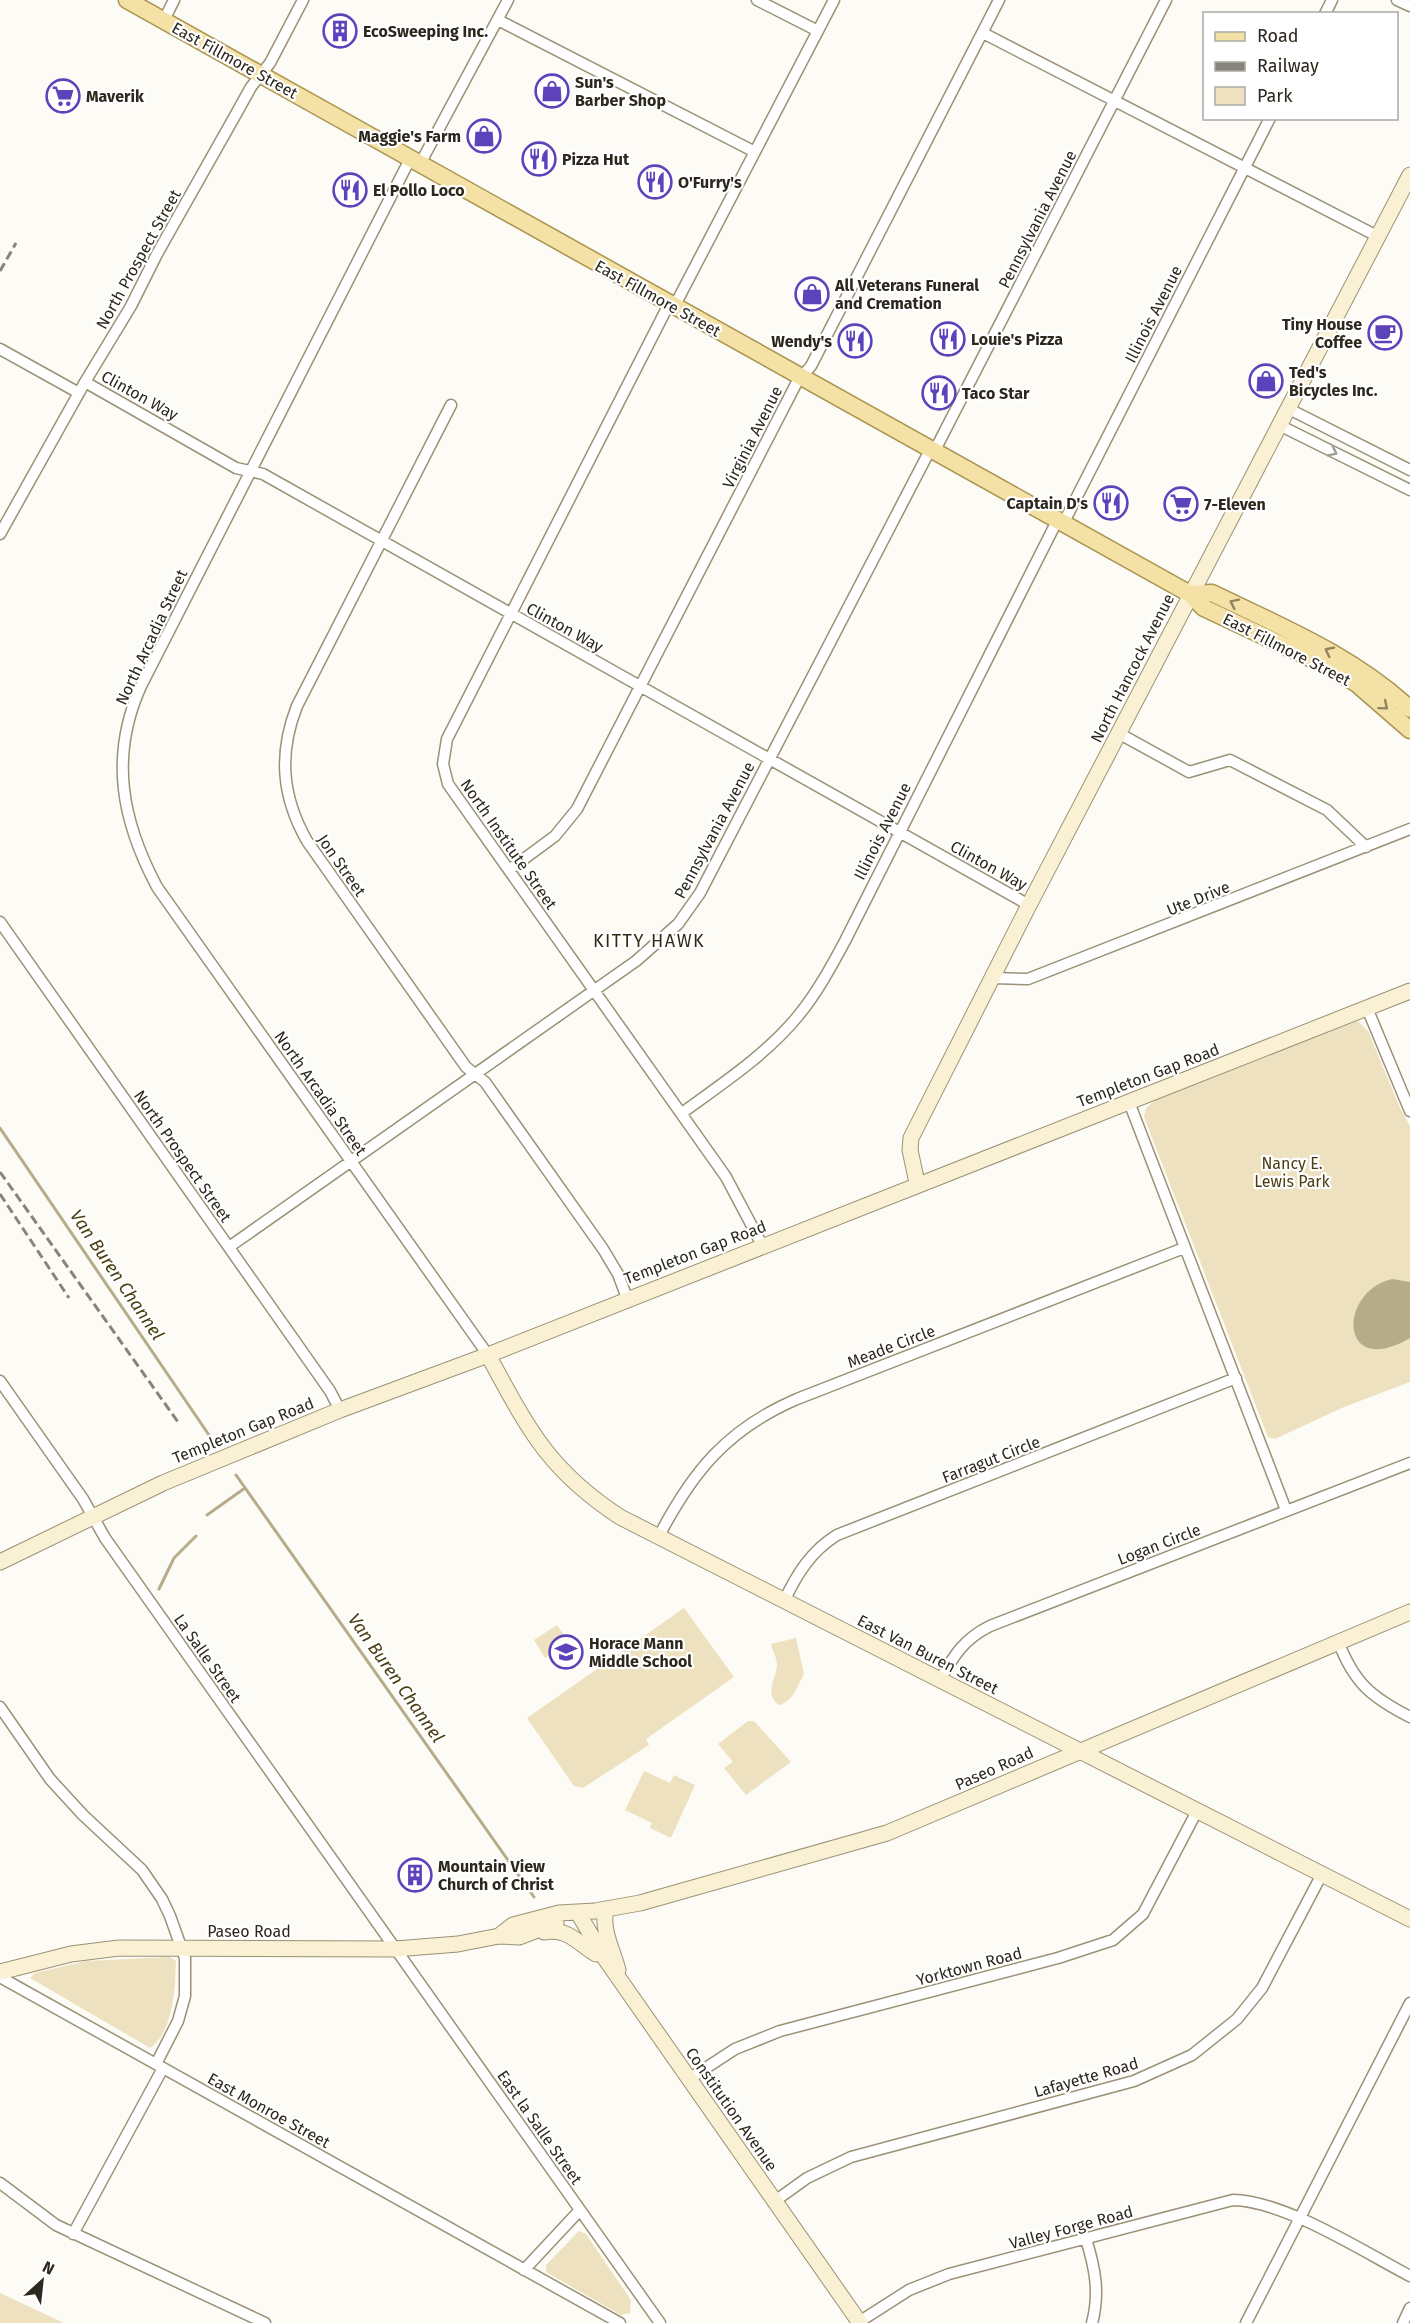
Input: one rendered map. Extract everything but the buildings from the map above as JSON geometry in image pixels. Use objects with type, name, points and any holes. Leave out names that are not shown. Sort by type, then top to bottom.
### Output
[{"type":"main road","name":"East Fillmore Street","points":[[127,0],[1190,594],[1204,608],[1329,667],[1357,684],[1410,730]]},
{"type":"main road","name":"East Fillmore Street","points":[[1190,594],[1212,593],[1336,654],[1366,672],[1410,710]]},
{"type":"street","points":[[164,20],[174,0]]},
{"type":"street","name":"North Prospect Street","points":[[0,534],[85,382],[131,306],[157,254],[246,96],[261,75],[303,0]]},
{"type":"street","name":"North Arcadia Street","points":[[488,1355],[157,887],[139,852],[126,812],[123,751],[134,701],[250,471],[415,161],[498,20],[507,0]]},
{"type":"street","points":[[757,0],[818,31]]},
{"type":"street","name":"North Institute Street","points":[[762,1245],[726,1177],[448,784],[443,764],[447,739],[511,613],[671,305],[755,152],[834,0]]},
{"type":"street","name":"Virginia Avenue","points":[[509,870],[555,836],[570,821],[801,376],[811,366],[999,0]]},
{"type":"street","name":"Pennsylvania Avenue","points":[[229,1247],[652,949],[689,910],[932,451],[1166,0]]},
{"type":"street","points":[[1397,0],[1410,6]]},
{"type":"street","points":[[498,20],[755,152]]},
{"type":"street","points":[[983,33],[1377,236]]},
{"type":"street","name":"Illinois Avenue","points":[[682,1113],[758,1057],[800,1014],[844,941],[898,831],[1269,120]]},
{"type":"street","name":"North Hancock Avenue","points":[[917,1184],[910,1150],[911,1138],[1190,594],[1281,426],[1377,236],[1410,176]]},
{"type":"street","name":"Clinton Way","points":[[0,349],[79,393]]},
{"type":"street","name":"Clinton Way","points":[[85,382],[236,468],[261,473],[1029,905]]},
{"type":"street","name":"Jon Street","points":[[451,405],[380,540],[292,718],[285,750],[285,784],[292,813],[307,841],[466,1067],[486,1084],[603,1249],[618,1274],[627,1298]]},
{"type":"street","points":[[1289,409],[1410,470]]},
{"type":"street","points":[[1281,426],[1410,490]]},
{"type":"street","points":[[1120,734],[1189,772],[1230,760],[1327,810],[1366,847]]},
{"type":"street","name":"Ute Drive","points":[[993,978],[1028,979],[1410,829]]},
{"type":"street","name":"North Prospect Street","points":[[0,922],[330,1391],[340,1410]]},
{"type":"street","name":"Templeton Gap Road","points":[[0,1562],[171,1479],[340,1410],[488,1355],[627,1298],[1410,991]]},
{"type":"street","points":[[1367,1008],[1410,1111]]},
{"type":"street","points":[[1128,1102],[1286,1510]]},
{"type":"street","name":"Meade Circle","points":[[658,1538],[681,1494],[706,1462],[722,1445],[756,1419],[797,1399],[1184,1248]]},
{"type":"street","name":"East Van Buren Street","points":[[488,1355],[526,1426],[563,1473],[595,1501],[658,1538],[1410,1919]]},
{"type":"street","name":"Farragut Circle","points":[[784,1602],[802,1568],[813,1554],[837,1535],[1236,1378]]},
{"type":"street","name":"La Salle Street","points":[[0,1381],[93,1515],[105,1538],[394,1949]]},
{"type":"street","name":"Logan Circle","points":[[940,1680],[958,1649],[967,1639],[990,1626],[1410,1463]]},
{"type":"street","name":"Paseo Road","points":[[499,1936],[513,1925],[558,1913],[578,1913],[639,1903],[887,1833],[1410,1612]]},
{"type":"street","points":[[1338,1641],[1355,1677],[1364,1688],[1386,1705],[1410,1717]]},
{"type":"street","points":[[0,1707],[50,1779],[153,1885],[170,1916],[186,1966],[183,2008],[159,2066],[73,2234]]},
{"type":"street","name":"Yorktown Road","points":[[689,2079],[735,2049],[780,2031],[1086,1950],[1113,1940],[1143,1914],[1197,1811]]},
{"type":"street","name":"Lafayette Road","points":[[775,2201],[807,2178],[851,2157],[1134,2081],[1192,2055],[1237,2019],[1262,1988],[1322,1874]]},
{"type":"street","points":[[606,1909],[604,1919],[607,1937],[620,1981]]},
{"type":"street","name":"Paseo Road","points":[[0,1972],[89,1951],[128,1948],[394,1949],[458,1944],[499,1936],[527,1936],[544,1926],[562,1922],[578,1913]]},
{"type":"street","name":"Constitution Avenue","points":[[578,1913],[620,1981],[860,2322]]},
{"type":"street","points":[[527,1936],[546,1931],[564,1932],[574,1936],[589,1950],[606,1960]]},
{"type":"street","name":"East la Salle Street","points":[[394,1949],[660,2323]]},
{"type":"street","name":"East Monroe Street","points":[[0,1977],[620,2323]]},
{"type":"street","points":[[1246,2323],[1410,2003]]},
{"type":"street","points":[[0,2183],[56,2226],[265,2323]]},
{"type":"street","name":"Valley Forge Road","points":[[860,2322],[889,2301],[929,2281],[1233,2200],[1266,2204],[1410,2276]]},
{"type":"street","points":[[524,2270],[580,2210]]},
{"type":"street","points":[[1086,2239],[1097,2279],[1097,2296],[1092,2323]]},
{"type":"street","points":[[1402,2323],[1410,2308]]},
{"type":"green space","name":"Nancy E. Lewis Park","points":[[1358,1021],[1368,1031],[1400,1108],[1410,1126],[1410,1382],[1344,1407],[1275,1439],[1268,1437],[1144,1117],[1146,1108],[1157,1099]]},
{"type":"green space","points":[[684,1608],[734,1677],[646,1739],[649,1745],[583,1788],[574,1786],[527,1718]]},
{"type":"green space","points":[[557,1625],[569,1642],[545,1658],[534,1640]]},
{"type":"green space","points":[[796,1638],[804,1674],[788,1701],[779,1705],[774,1700],[771,1691],[777,1664],[771,1644]]},
{"type":"green space","points":[[748,1721],[754,1721],[791,1762],[746,1795],[724,1768],[733,1762],[718,1744]]},
{"type":"green space","points":[[644,1771],[670,1783],[674,1775],[695,1785],[671,1838],[650,1828],[652,1823],[625,1810]]},
{"type":"green space","points":[[170,1957],[176,1961],[172,2008],[164,2031],[150,2048],[30,1978],[35,1973],[86,1961]]},
{"type":"green space","points":[[579,2231],[586,2234],[631,2300],[630,2313],[621,2315],[546,2272],[546,2265]]},
{"type":"green space","points":[[0,2293],[64,2323],[0,2323]]},
{"type":"shaded area","points":[[1392,1279],[1410,1282],[1410,1338],[1387,1348],[1370,1348],[1359,1341],[1354,1329],[1355,1314],[1362,1300],[1374,1287]]},
{"type":"waterway","name":"Van Buren Channel","points":[[0,1128],[211,1438]]},
{"type":"waterway","name":"Van Buren Channel","points":[[236,1475],[534,1897]]},
{"type":"waterway","points":[[207,1515],[245,1488]]},
{"type":"waterway","points":[[159,1589],[174,1558],[196,1536]]},
{"type":"railway","points":[[0,271],[16,243]]},
{"type":"railway","points":[[0,1172],[178,1422]]},
{"type":"railway","points":[[0,1194],[69,1298]]},
{"type":"place","name":"EcoSweeping Inc.","points":[[340,31]]},
{"type":"place","name":"Sun's Barber Shop","points":[[552,91]]},
{"type":"place","name":"Maverik","points":[[63,96]]},
{"type":"place","name":"Maggie's Farm","points":[[484,136]]},
{"type":"place","name":"Pizza Hut","points":[[539,159]]},
{"type":"place","name":"O'Furry's","points":[[655,182]]},
{"type":"place","name":"El Pollo Loco","points":[[350,190]]},
{"type":"place","name":"All Veterans Funeral and Cremation","points":[[812,294]]},
{"type":"place","name":"Tiny House Coffee","points":[[1385,333]]},
{"type":"place","name":"Louie's Pizza","points":[[948,339]]},
{"type":"place","name":"Wendy's","points":[[855,341]]},
{"type":"place","name":"Ted's Bicycles Inc.","points":[[1266,381]]},
{"type":"place","name":"Taco Star","points":[[939,393]]},
{"type":"place","name":"Captain D's","points":[[1111,503]]},
{"type":"place","name":"7-Eleven","points":[[1181,504]]},
{"type":"place","name":"Horace Mann Middle School","points":[[566,1652]]},
{"type":"place","name":"Mountain View Church of Christ","points":[[415,1875]]},
{"type":"district","name":"KITTY HAWK","points":[[649,941]]}]
